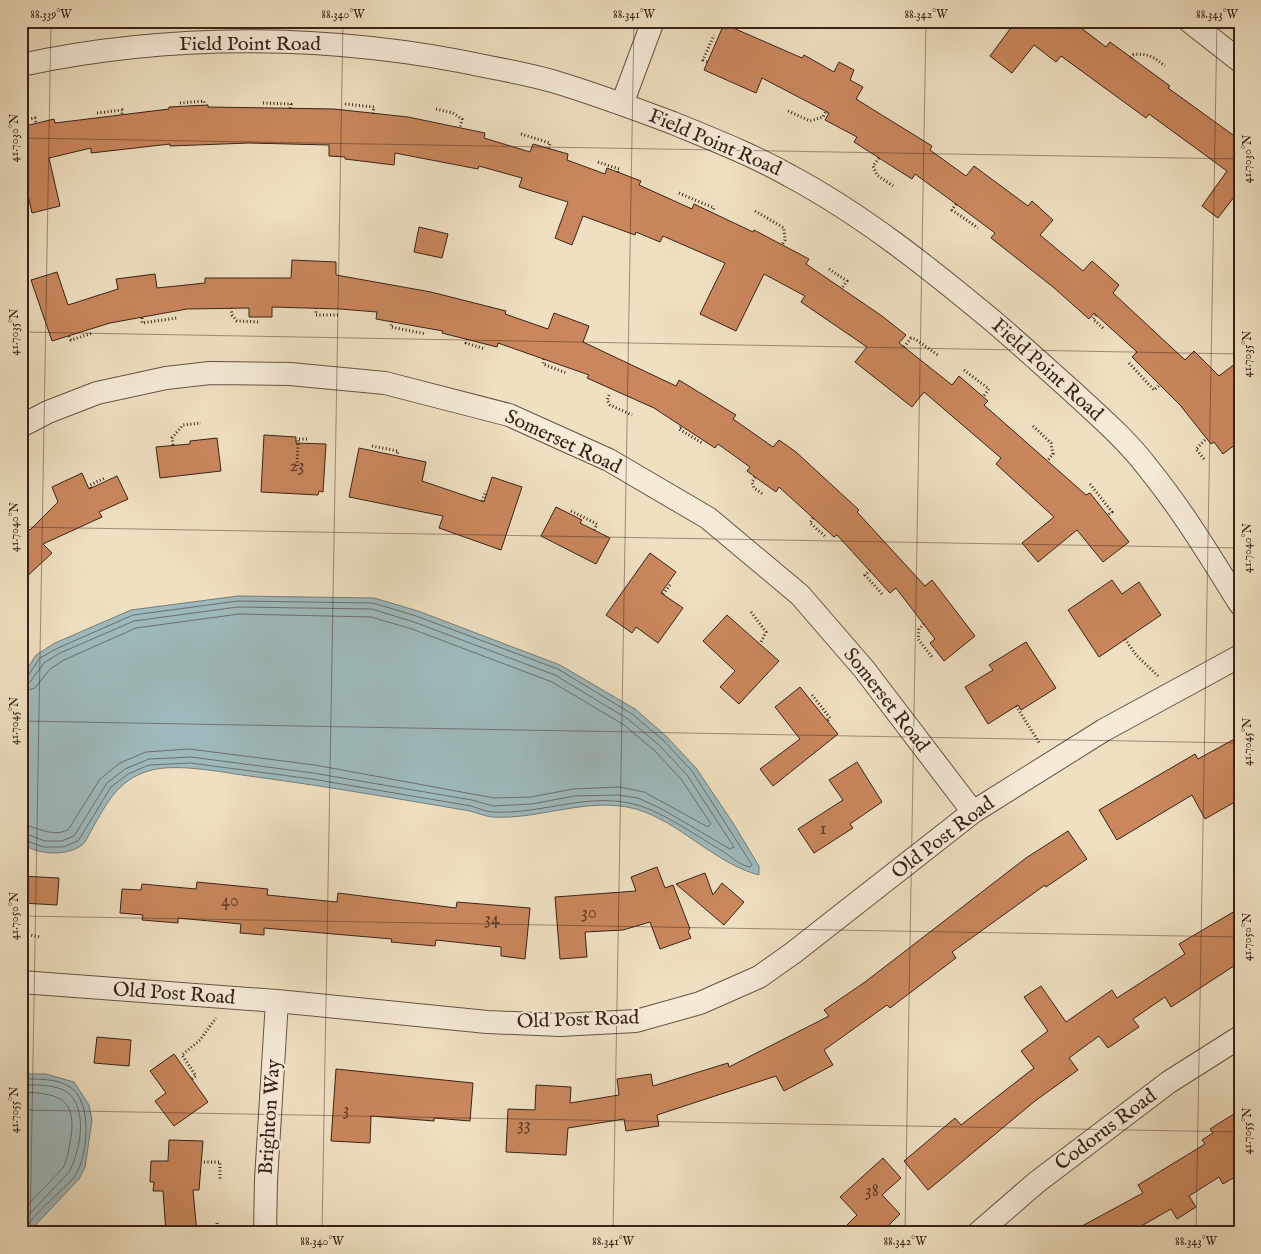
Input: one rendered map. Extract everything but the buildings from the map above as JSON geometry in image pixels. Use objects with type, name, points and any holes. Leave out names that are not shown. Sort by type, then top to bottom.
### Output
[{"type":"street","points":[[622,104],[653,21]]},
{"type":"street","points":[[1189,21],[1240,61]]},
{"type":"street","name":"Field Point Road","points":[[21,65],[176,43],[282,41],[383,48],[446,57],[549,80],[622,104],[706,137],[788,175],[833,201],[940,277],[1014,338],[1107,424],[1146,465],[1195,531],[1240,604]]},
{"type":"street","name":"Somerset Road","points":[[21,426],[48,412],[97,393],[166,378],[210,373],[290,374],[385,383],[509,415],[608,460],[708,518],[800,594],[864,669],[973,812]]},
{"type":"street","name":"Old Post Road","points":[[21,982],[277,1001],[487,1022],[560,1025],[636,1021],[700,1003],[759,977],[793,953],[973,812],[1104,730],[1240,656]]},
{"type":"street","name":"Brighton Way","points":[[265,1233],[266,1180],[277,1001]]},
{"type":"street","name":"Codorus Road","points":[[978,1233],[1037,1182],[1169,1082],[1240,1037]]},
{"type":"path","points":[[707,62],[703,60],[714,35]]},
{"type":"path","points":[[1131,58],[1133,55],[1142,53],[1153,57],[1166,66]]},
{"type":"path","points":[[180,102],[204,101],[204,105]]},
{"type":"path","points":[[263,103],[291,104],[290,109]]},
{"type":"path","points":[[345,104],[374,108],[373,114]]},
{"type":"path","points":[[436,109],[454,113],[462,119],[460,128]]},
{"type":"path","points":[[97,113],[122,110],[122,114]]},
{"type":"path","points":[[788,111],[810,120],[823,117],[826,112]]},
{"type":"path","points":[[21,121],[35,118],[36,123]]},
{"type":"path","points":[[521,134],[550,143],[549,148]]},
{"type":"path","points":[[879,158],[873,166],[877,175],[893,186]]},
{"type":"path","points":[[598,162],[619,169],[618,172]]},
{"type":"path","points":[[678,193],[714,208],[713,212]]},
{"type":"path","points":[[956,204],[952,210],[978,228]]},
{"type":"path","points":[[755,211],[784,228],[785,240],[782,245]]},
{"type":"path","points":[[829,270],[847,281],[842,288]]},
{"type":"path","points":[[231,308],[232,315],[237,321],[260,322]]},
{"type":"path","points":[[316,308],[316,314],[340,315]]},
{"type":"path","points":[[1096,315],[1093,319],[1104,330]]},
{"type":"path","points":[[142,318],[142,323],[177,318]]},
{"type":"path","points":[[392,321],[390,327],[426,334]]},
{"type":"path","points":[[70,336],[71,340],[93,333]]},
{"type":"path","points":[[904,347],[911,338],[938,355]]},
{"type":"path","points":[[467,339],[466,343],[486,349]]},
{"type":"path","points":[[544,359],[543,364],[566,373]]},
{"type":"path","points":[[1129,363],[1154,390],[1160,384]]},
{"type":"path","points":[[964,370],[989,389],[983,397]]},
{"type":"path","points":[[609,395],[607,400],[610,405],[632,415]]},
{"type":"path","points":[[173,446],[172,438],[183,425],[201,423]]},
{"type":"path","points":[[1033,426],[1051,442],[1053,454],[1048,460]]},
{"type":"path","points":[[681,427],[679,429],[702,443]]},
{"type":"path","points":[[297,466],[298,439],[309,439]]},
{"type":"path","points":[[1204,459],[1196,448],[1206,439]]},
{"type":"path","points":[[372,446],[398,451],[397,456]]},
{"type":"path","points":[[755,477],[752,482],[754,488],[764,495]]},
{"type":"path","points":[[91,488],[90,485],[105,478]]},
{"type":"path","points":[[1090,484],[1112,512],[1108,515]]},
{"type":"path","points":[[482,501],[486,491]]},
{"type":"path","points":[[571,511],[597,524],[594,530]]},
{"type":"path","points":[[813,518],[810,523],[826,537]]},
{"type":"path","points":[[870,570],[864,575],[883,595]]},
{"type":"path","points":[[663,594],[670,585]]},
{"type":"path","points":[[751,612],[766,632],[761,642]]},
{"type":"path","points":[[924,624],[919,629],[918,639],[932,657]]},
{"type":"path","points":[[1126,639],[1136,655],[1162,679]]},
{"type":"path","points":[[812,695],[830,718],[827,721]]},
{"type":"path","points":[[1016,706],[1044,750]]},
{"type":"path","points":[[21,933],[40,937]]},
{"type":"path","points":[[192,1079],[196,1076],[182,1055],[200,1040],[219,1011]]},
{"type":"path","points":[[204,1162],[220,1162],[220,1179]]},
{"type":"path","points":[[217,1223],[218,1233]]},
{"type":"water","points":[[238,596],[374,598],[418,611],[560,665],[635,709],[666,736],[696,768],[733,823],[759,866],[759,875],[727,861],[667,823],[636,809],[600,805],[510,817],[492,817],[470,811],[356,792],[195,768],[158,769],[137,775],[128,781],[114,794],[85,842],[76,849],[60,853],[42,852],[34,850],[21,842],[21,678],[36,655],[55,643],[131,610]]},
{"type":"water","points":[[21,1074],[46,1074],[74,1082],[89,1105],[92,1120],[85,1167],[79,1179],[28,1233],[21,1233]]}]
